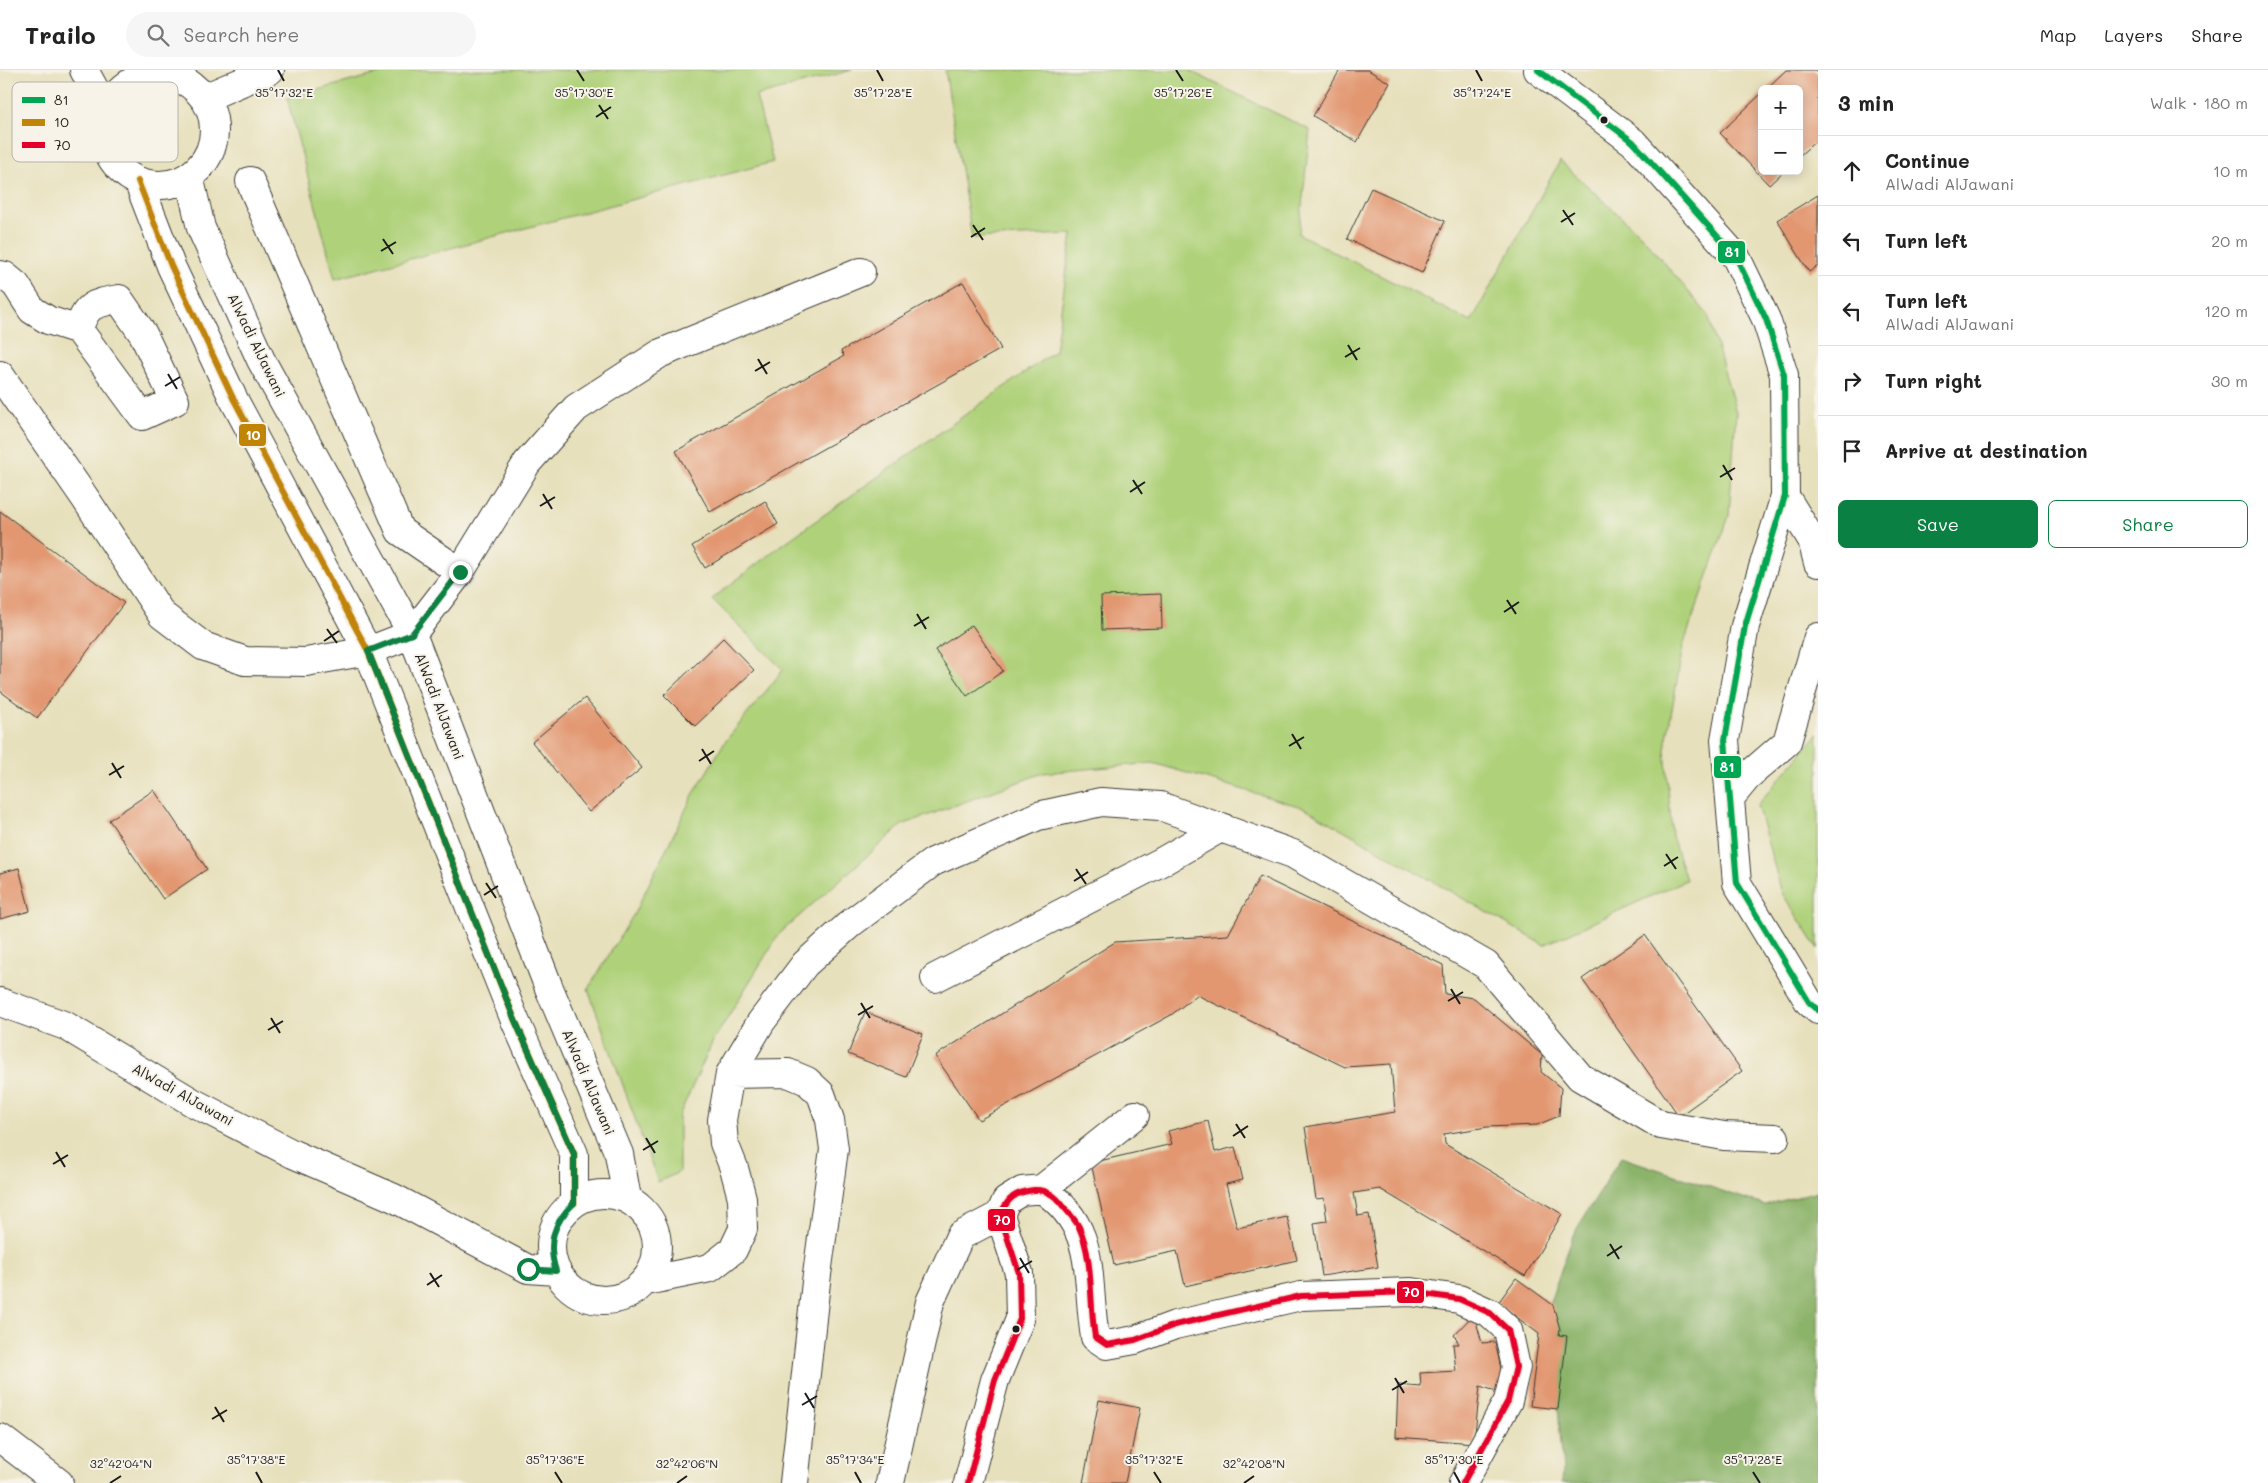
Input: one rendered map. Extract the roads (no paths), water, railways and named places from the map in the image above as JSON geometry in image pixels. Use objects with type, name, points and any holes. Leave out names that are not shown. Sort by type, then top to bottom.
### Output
[{"type":"street","points":[[84,70],[91,82]]},
{"type":"street","points":[[204,98],[270,70]]},
{"type":"street","points":[[1538,70],[1633,142],[1736,257],[1766,318],[1784,375],[1785,496],[1744,635],[1725,740],[1737,883],[1809,1002],[1818,1010]]},
{"type":"street","points":[[115,162],[122,171],[138,181],[152,185],[171,184],[189,176],[203,163],[212,143],[212,115],[204,98],[191,85],[173,77],[134,75]]},
{"type":"street","name":"AlWadi AlJawani","points":[[189,176],[201,228],[261,360],[412,634],[549,988],[619,1154],[627,1198]]},
{"type":"street","points":[[138,181],[171,266],[232,398],[368,651],[514,1018],[574,1154],[574,1203]]},
{"type":"street","points":[[250,181],[400,531],[460,572]]},
{"type":"street","points":[[0,375],[85,498],[162,615],[203,646],[245,661],[306,662],[368,651],[412,634],[460,572],[527,463],[576,408],[661,353],[861,272]]},
{"type":"street","points":[[0,275],[5,276],[16,285],[32,310],[48,320],[79,330]]},
{"type":"street","points":[[1785,496],[1812,540],[1818,563]]},
{"type":"street","points":[[1730,798],[1749,775],[1787,742],[1818,636]]},
{"type":"street","points":[[646,1281],[710,1268],[734,1250],[742,1229],[742,1198],[734,1168],[724,1143],[722,1120],[730,1074],[762,1022],[805,964],[852,923],[933,862],[1038,816],[1101,802],[1160,806],[1293,854],[1486,965],[1580,1077],[1661,1125],[1724,1136],[1775,1138]]},
{"type":"street","points":[[935,978],[1163,862],[1222,827]]},
{"type":"street","name":"AlWadi AlJawani","points":[[0,1002],[66,1026],[192,1102],[293,1154],[394,1198],[528,1269],[556,1271]]},
{"type":"street","points":[[730,1074],[788,1073],[807,1081],[821,1094],[830,1120],[834,1149],[816,1282],[794,1483]]},
{"type":"street","points":[[890,1483],[930,1302],[960,1236],[1000,1215],[1006,1201],[1022,1191],[1042,1189],[1135,1115]]},
{"type":"street","points":[[1042,1189],[1058,1200],[1079,1226],[1089,1266],[1090,1310],[1095,1337],[1107,1345],[1135,1340],[1175,1325],[1301,1296],[1411,1292],[1459,1299],[1490,1313],[1508,1330],[1516,1366],[1508,1401],[1463,1483]]},
{"type":"street","points":[[599,1194],[627,1198],[640,1207],[651,1220],[657,1234],[658,1251],[655,1267],[646,1281],[633,1293],[616,1300],[598,1301],[581,1296],[566,1285],[556,1271],[551,1256],[551,1241],[555,1227],[563,1213],[574,1203],[586,1197],[599,1194]]},
{"type":"street","points":[[968,1483],[995,1380],[1020,1319],[1019,1272],[1000,1215]]},
{"type":"street","points":[[0,1438],[59,1483]]}]
